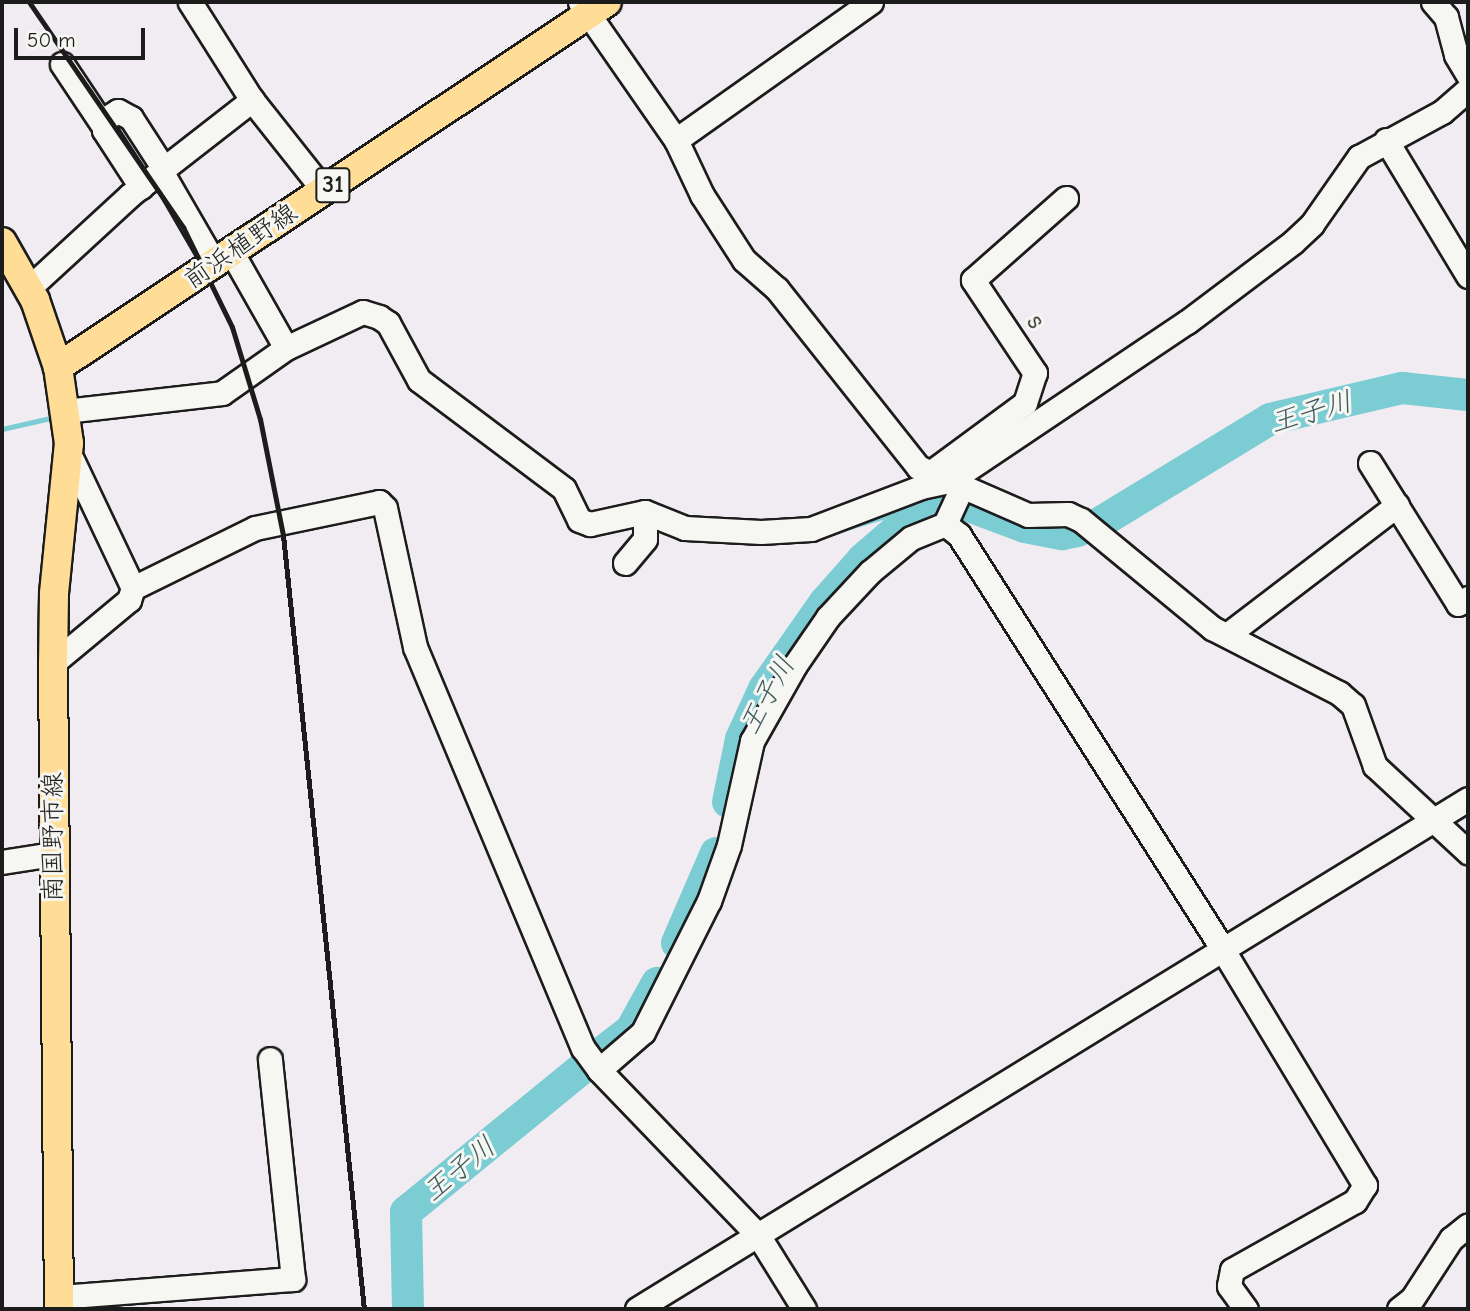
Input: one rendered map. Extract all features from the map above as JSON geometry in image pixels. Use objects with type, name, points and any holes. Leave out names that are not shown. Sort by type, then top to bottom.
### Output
[{"type":"main road","name":"前浜植野線","points":[[58,367],[324,191],[592,5]]},
{"type":"main road","points":[[2,242],[29,288],[58,367]]},
{"type":"main road","name":"南国野市線","points":[[58,367],[69,453],[54,594],[53,663],[59,1303]]},
{"type":"street","points":[[190,2],[252,100],[324,191]]},
{"type":"street","points":[[676,140],[871,2]]},
{"type":"street","points":[[1433,2],[1446,17],[1456,55],[1468,75]]},
{"type":"street","points":[[592,5],[676,140],[702,195],[744,260],[776,289],[899,450],[947,480],[1028,515],[1068,514],[1081,520],[1197,616],[1227,635],[1310,675],[1346,698],[1359,719],[1376,766],[1468,852]]},
{"type":"street","points":[[62,64],[141,187]]},
{"type":"street","points":[[65,411],[222,393],[286,348],[363,312],[388,323],[419,380],[564,489],[579,520],[590,524],[645,512],[685,528],[761,533],[811,529],[921,487],[947,480],[1186,322],[1293,242],[1312,224],[1359,157],[1442,111],[1468,89]]},
{"type":"street","points":[[29,288],[141,187],[252,100]]},
{"type":"street","points":[[102,124],[118,111],[125,113],[286,348]]},
{"type":"street","points":[[1387,141],[1468,276]]},
{"type":"street","name":"s","points":[[947,480],[1025,404],[1035,373],[973,280],[1066,198]]},
{"type":"street","points":[[69,453],[133,588]]},
{"type":"street","points":[[1370,463],[1458,604],[1468,598]]},
{"type":"street","points":[[946,524],[947,480]]},
{"type":"street","points":[[53,663],[128,600],[133,588],[255,528],[379,502],[385,508],[415,648],[583,1048],[599,1070],[758,1235],[804,1309]]},
{"type":"street","points":[[1227,635],[1397,505]]},
{"type":"street","points":[[625,563],[645,539],[645,512]]},
{"type":"street","points":[[946,524],[959,535],[1223,950],[1365,1185],[1355,1201],[1232,1270],[1229,1286],[1246,1309]]},
{"type":"street","points":[[599,1070],[643,1032],[709,901],[729,845],[752,741],[795,665],[828,617],[870,572],[911,538],[946,524]]},
{"type":"street","points":[[637,1309],[1468,799]]},
{"type":"street","points":[[2,862],[53,854]]},
{"type":"street","points":[[59,1303],[293,1279],[270,1059]]},
{"type":"street","points":[[1399,1309],[1412,1299],[1451,1239],[1468,1225]]},
{"type":"waterway","name":"王子川","points":[[1096,525],[1270,419],[1402,388],[1468,395]]},
{"type":"waterway","points":[[2,429],[55,417]]},
{"type":"waterway","points":[[929,494],[950,499]]},
{"type":"waterway","name":"王子川","points":[[728,802],[741,739],[764,689],[825,602],[863,559],[899,528],[934,504],[950,499],[1025,527],[1062,534],[1078,531]]},
{"type":"waterway","points":[[830,533],[882,517],[901,505]]},
{"type":"waterway","points":[[681,538],[765,543]]},
{"type":"waterway","name":"王子川","points":[[677,943],[716,853]]},
{"type":"waterway","name":"王子川","points":[[596,1057],[631,1030],[657,983]]},
{"type":"waterway","name":"王子川","points":[[408,1309],[406,1212],[586,1065]]},
{"type":"railway","points":[[29,2],[183,227],[232,327],[260,419],[283,535],[364,1309]]}]
